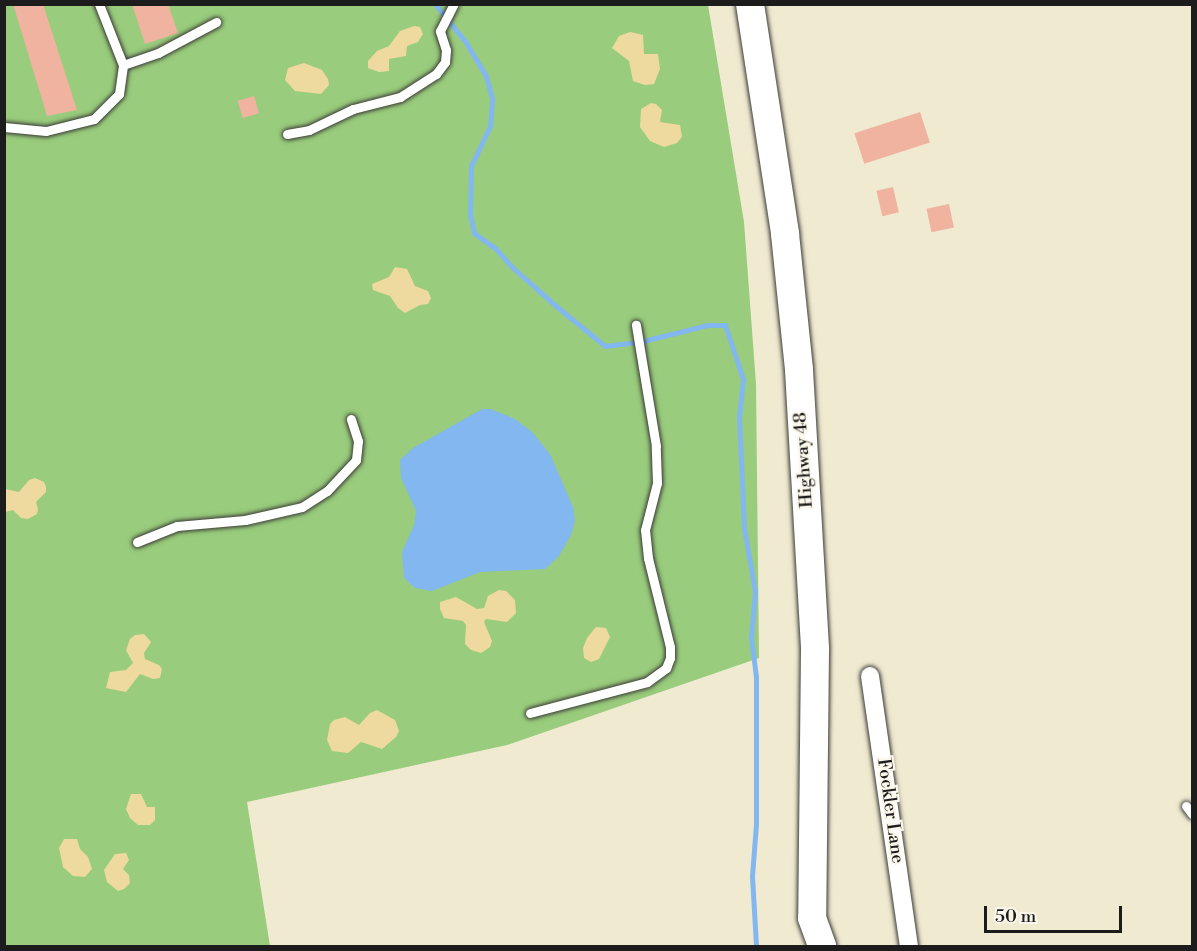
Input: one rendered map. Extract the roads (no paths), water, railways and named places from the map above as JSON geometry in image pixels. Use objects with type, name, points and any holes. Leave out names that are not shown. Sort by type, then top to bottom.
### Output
[{"type":"main road","name":"Highway 48","points":[[750,4],[785,234],[806,481],[813,592],[816,719],[812,918],[822,946]]},
{"type":"main road","name":"Highway 48","points":[[797,946],[812,918]]},
{"type":"street","name":"Fockler Lane","points":[[870,676],[909,946]]},
{"type":"lane","points":[[4,127],[46,131],[94,119],[119,94],[123,65],[99,4]]},
{"type":"lane","points":[[287,134],[309,130],[353,109],[400,97],[422,84],[445,62],[446,50],[440,31],[453,8]]},
{"type":"lane","points":[[123,65],[158,53],[216,22]]},
{"type":"lane","points":[[530,713],[647,681],[666,668],[670,658],[670,647],[648,558],[645,530],[657,483],[656,446],[637,327]]},
{"type":"lane","points":[[137,542],[177,526],[245,520],[302,507],[327,491],[356,460],[358,441],[351,419]]},
{"type":"water","points":[[482,409],[491,409],[515,419],[532,432],[550,454],[573,507],[575,521],[571,535],[559,556],[545,569],[480,572],[432,591],[415,588],[404,578],[402,552],[414,525],[416,511],[401,478],[400,460],[413,448]]},
{"type":"waterway","points":[[435,4],[465,41],[486,76],[492,99],[490,126],[471,166],[470,214],[474,233],[495,248],[512,267],[605,346],[639,342],[707,325],[725,325],[743,379],[739,417],[744,528],[755,592],[751,637],[756,677],[756,824],[752,876],[756,946]]}]
